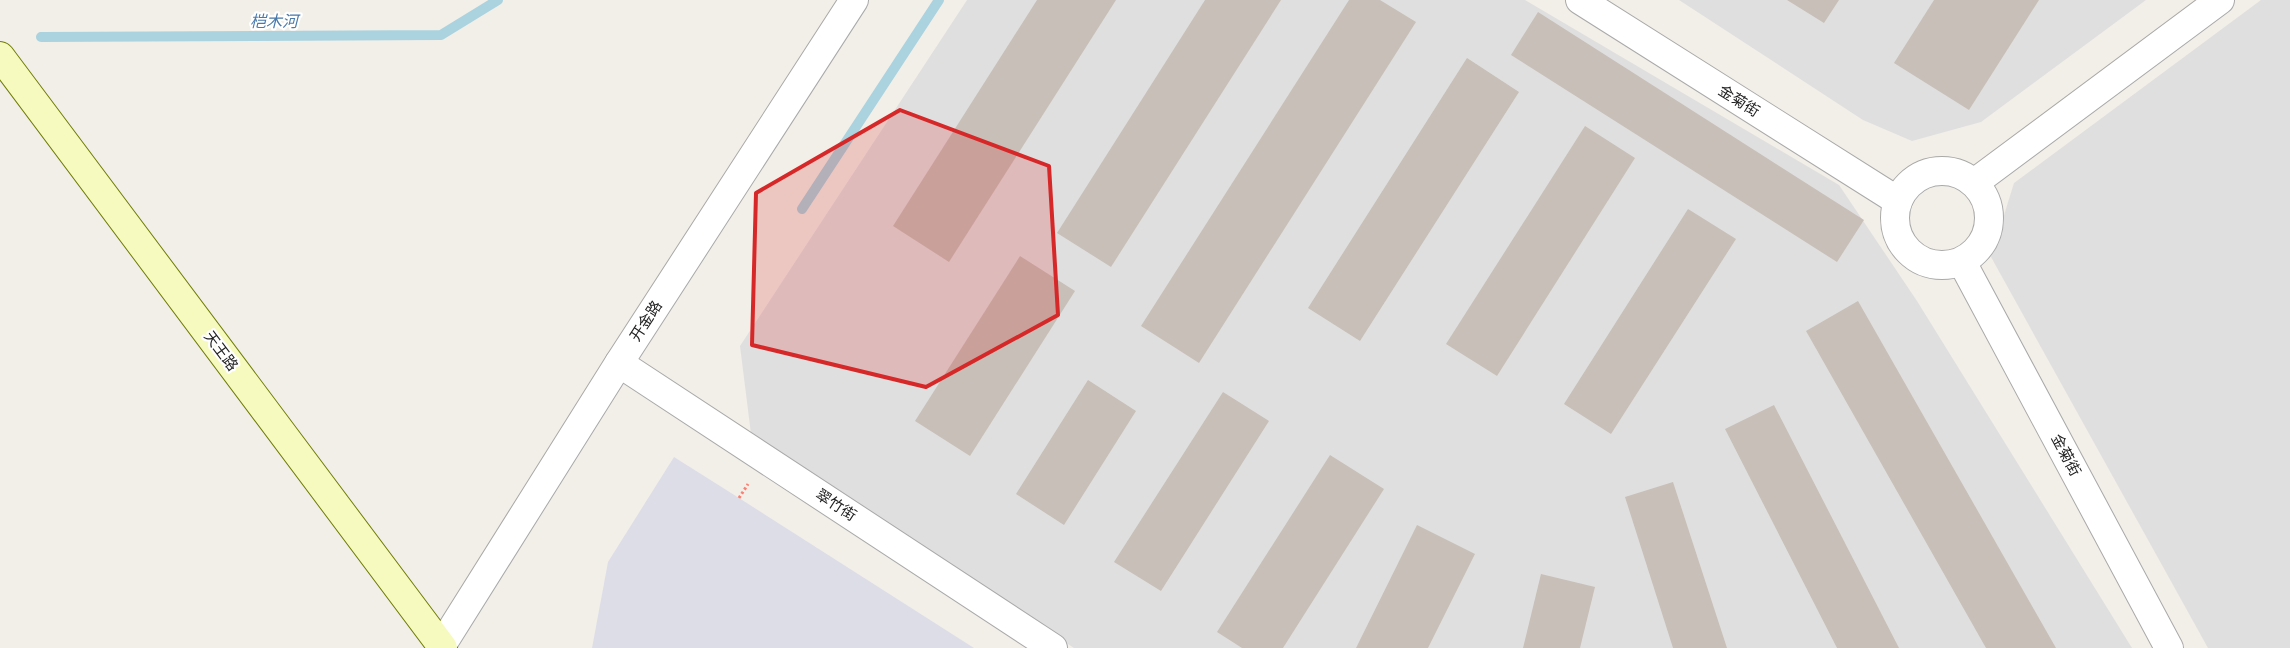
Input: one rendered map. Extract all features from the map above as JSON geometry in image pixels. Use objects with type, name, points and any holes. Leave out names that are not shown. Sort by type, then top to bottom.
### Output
[{"type":"main road","name":"天王路","points":[[0,56],[442,647]]},
{"type":"street","name":"开金路","points":[[442,647],[619,363],[854,0]]},
{"type":"street","name":"金菊街","points":[[1580,0],[1898,201]]},
{"type":"street","points":[[1974,183],[2220,0]]},
{"type":"street","points":[[1947,171],[1962,175],[1974,183],[1984,195],[1989,209],[1989,225],[1985,239],[1976,252],[1962,262],[1947,266],[1931,265],[1916,258],[1904,248],[1897,233],[1895,217],[1898,201],[1912,182],[1932,172],[1947,171]]},
{"type":"street","name":"金菊街","points":[[1962,262],[2169,648]]},
{"type":"street","name":"翠竹街","points":[[619,363],[1053,648]]},
{"type":"highlighted area","points":[[900,110],[1049,166],[1058,315],[926,387],[752,345],[756,193]]},
{"type":"shaded area","points":[[967,0],[1525,0],[1839,185],[1917,301],[2132,648],[1074,648],[751,434],[740,346]]},
{"type":"shaded area","points":[[1679,0],[2146,0],[1981,122],[1912,141],[1863,120]]},
{"type":"shaded area","points":[[2261,0],[2290,0],[2290,648],[2208,648],[1991,257],[2014,183]]},
{"type":"shaded area","points":[[674,457],[974,648],[592,648],[608,562]]},
{"type":"building","points":[[1037,0],[1116,0],[949,262],[893,226]]},
{"type":"building","points":[[1205,0],[1281,0],[1111,267],[1057,233]]},
{"type":"building","points":[[1349,0],[1380,0],[1416,22],[1199,363],[1141,326]]},
{"type":"building","points":[[1787,0],[1839,0],[1824,23]]},
{"type":"building","points":[[1934,0],[2039,0],[1969,110],[1894,63]]},
{"type":"building","points":[[1538,12],[1864,220],[1837,262],[1511,55]]},
{"type":"building","points":[[1467,58],[1519,92],[1360,341],[1308,308]]},
{"type":"building","points":[[1585,126],[1635,158],[1497,376],[1446,344]]},
{"type":"building","points":[[1688,209],[1736,239],[1611,434],[1564,404]]},
{"type":"building","points":[[1020,256],[1075,291],[970,456],[915,421]]},
{"type":"building","points":[[1858,301],[2056,648],[1986,648],[1806,331]]},
{"type":"building","points":[[1088,380],[1136,411],[1064,525],[1016,494]]},
{"type":"building","points":[[1223,392],[1269,421],[1161,591],[1114,562]]},
{"type":"building","points":[[1774,405],[1899,648],[1837,648],[1725,429]]},
{"type":"building","points":[[1330,455],[1384,489],[1283,648],[1242,648],[1217,632]]},
{"type":"building","points":[[1673,482],[1727,648],[1673,648],[1625,497]]},
{"type":"building","points":[[1417,525],[1475,554],[1428,648],[1356,648]]},
{"type":"building","points":[[1541,574],[1595,587],[1580,648],[1523,648]]},
{"type":"waterway","name":"桤木河","points":[[41,37],[441,35],[498,0]]},
{"type":"waterway","points":[[802,209],[939,0]]}]
